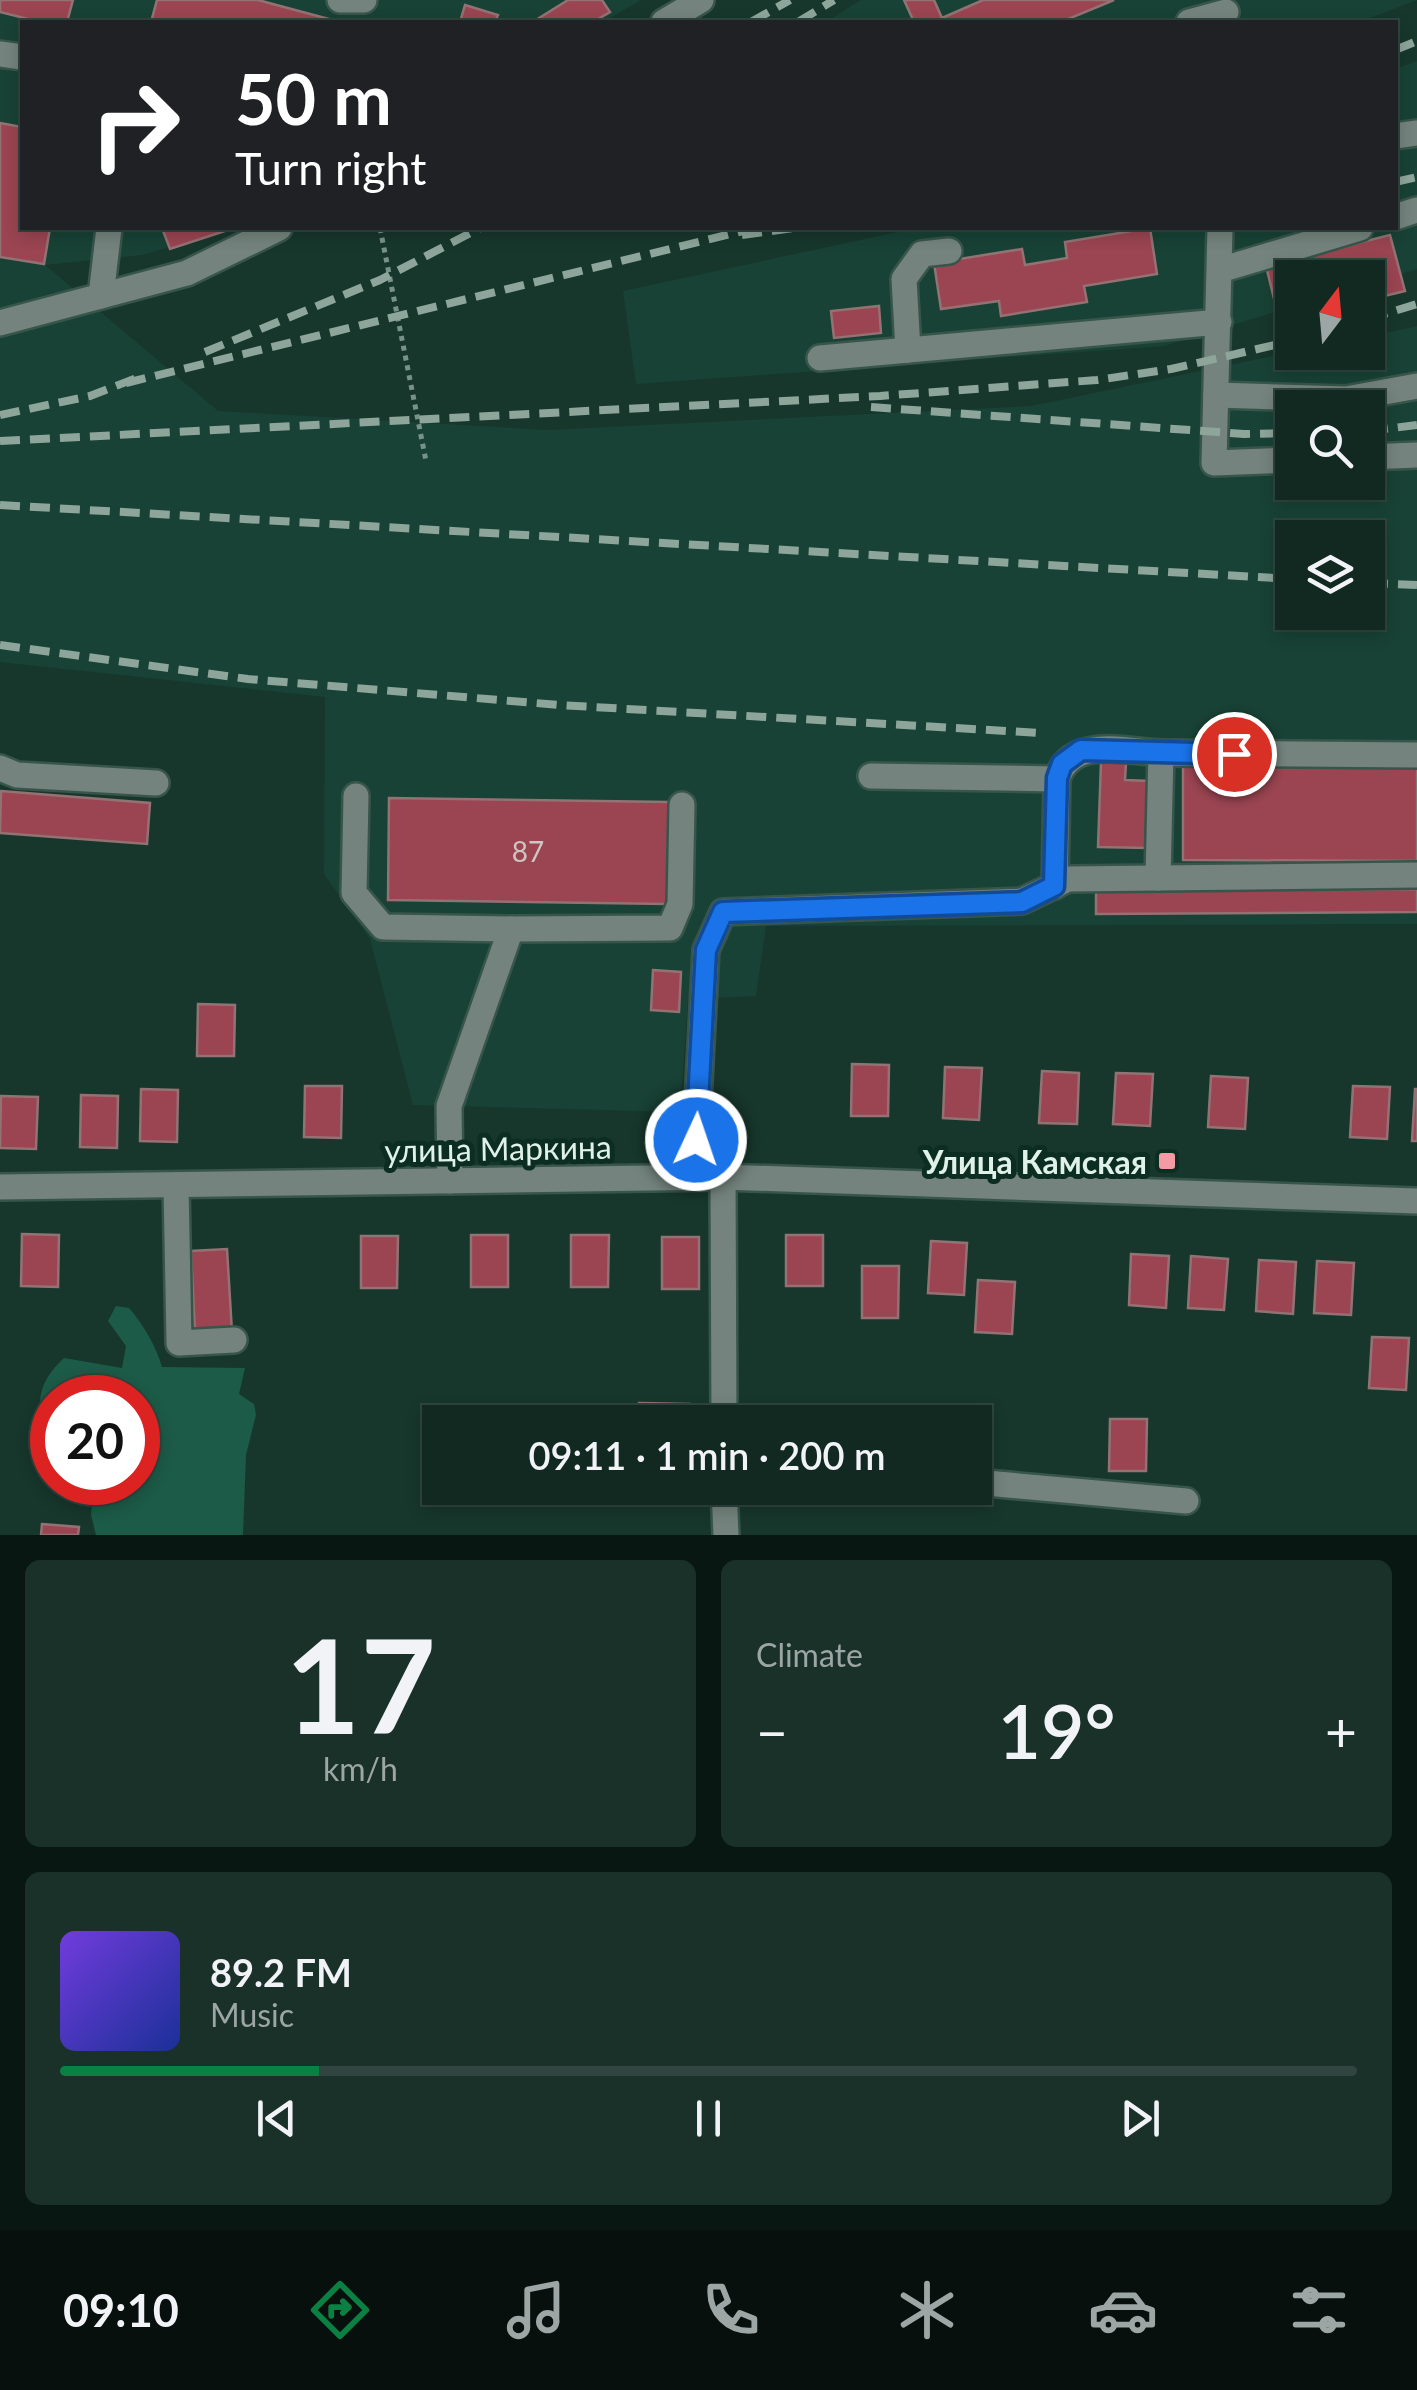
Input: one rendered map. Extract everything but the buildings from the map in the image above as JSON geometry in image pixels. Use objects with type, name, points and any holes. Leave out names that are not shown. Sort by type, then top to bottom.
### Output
[{"type":"street","points":[[340,0],[364,0]]},
{"type":"street","points":[[667,20],[701,0]]},
{"type":"street","points":[[1197,20],[1227,12]]},
{"type":"street","points":[[101,296],[109,230]]},
{"type":"street","points":[[0,322],[187,274],[275,230]]},
{"type":"street","points":[[1220,230],[1214,463],[1275,461]]},
{"type":"street","points":[[1220,270],[1353,230]]},
{"type":"street","points":[[908,350],[904,279],[922,254],[949,251]]},
{"type":"street","points":[[820,358],[1219,322]]},
{"type":"street","points":[[1216,395],[1346,398],[1417,386]]},
{"type":"street","points":[[1385,456],[1417,454]]},
{"type":"street","points":[[1054,886],[1057,778],[1062,764],[1081,750],[1417,755]]},
{"type":"street","points":[[1158,878],[1160,753]]},
{"type":"street","points":[[0,768],[17,775],[156,783]]},
{"type":"street","points":[[871,776],[1057,778]]},
{"type":"street","points":[[356,796],[354,893],[382,928],[670,928],[680,904],[682,804]]},
{"type":"street","points":[[694,1178],[706,950],[723,912],[1022,902],[1068,880],[1417,875]]},
{"type":"street","points":[[450,1181],[449,1106],[511,929]]},
{"type":"street","points":[[723,1177],[724,1405]]},
{"type":"street","name":"улица Маркина","points":[[0,1188],[723,1177],[1417,1200]]},
{"type":"street","points":[[176,1185],[179,1343],[234,1340]]},
{"type":"street","points":[[992,1483],[1186,1500]]},
{"type":"street","points":[[725,1505],[726,1535]]},
{"type":"path","points":[[380,230],[426,462]]},
{"type":"shaded area","points":[[0,0],[641,0],[606,20],[20,20],[20,230],[227,230],[142,255],[45,265],[218,411],[547,430],[1031,406],[1275,356],[1275,370],[1385,370],[1385,333],[1417,326],[1417,924],[766,926],[756,996],[688,999],[680,1112],[413,1105],[370,939],[324,874],[325,697],[0,662]]},
{"type":"shaded area","points":[[861,0],[1417,0],[1364,20],[829,20]]},
{"type":"shaded area","points":[[1417,61],[1417,269],[1385,279],[1385,260],[1275,260],[1275,312],[1164,346],[636,384],[623,291],[907,230],[1398,230],[1398,68]]},
{"type":"shaded area","points":[[116,1306],[129,1308],[153,1343],[162,1367],[245,1368],[239,1394],[254,1404],[256,1415],[246,1455],[243,1535],[96,1535],[92,1505],[160,1505],[160,1375],[49,1375],[64,1358],[122,1368],[126,1346],[108,1321]]},
{"type":"railway","points":[[755,20],[790,0]]},
{"type":"railway","points":[[801,20],[834,0]]},
{"type":"railway","points":[[1398,49],[1417,41]]},
{"type":"railway","points":[[1398,181],[1417,177]]},
{"type":"railway","points":[[205,352],[380,280],[476,230]]},
{"type":"railway","points":[[126,383],[747,230]]},
{"type":"railway","points":[[742,235],[778,230]]},
{"type":"railway","points":[[1385,314],[1417,304]]},
{"type":"railway","points":[[0,441],[880,396],[1097,380],[1171,369],[1275,345]]},
{"type":"railway","points":[[0,415],[90,396],[139,377]]},
{"type":"railway","points":[[871,407],[1275,433]]},
{"type":"railway","points":[[1385,429],[1417,425]]},
{"type":"railway","points":[[0,505],[1275,578]]},
{"type":"railway","points":[[1385,584],[1417,585]]},
{"type":"railway","points":[[0,645],[248,679],[559,705],[1041,733]]},
{"type":"place","name":"Улица Камская","points":[[1167,1161]]},
{"type":"route","points":[[696,1140],[706,950],[723,912],[1022,902],[1054,886],[1057,778],[1062,764],[1081,750],[1234,754]]}]
